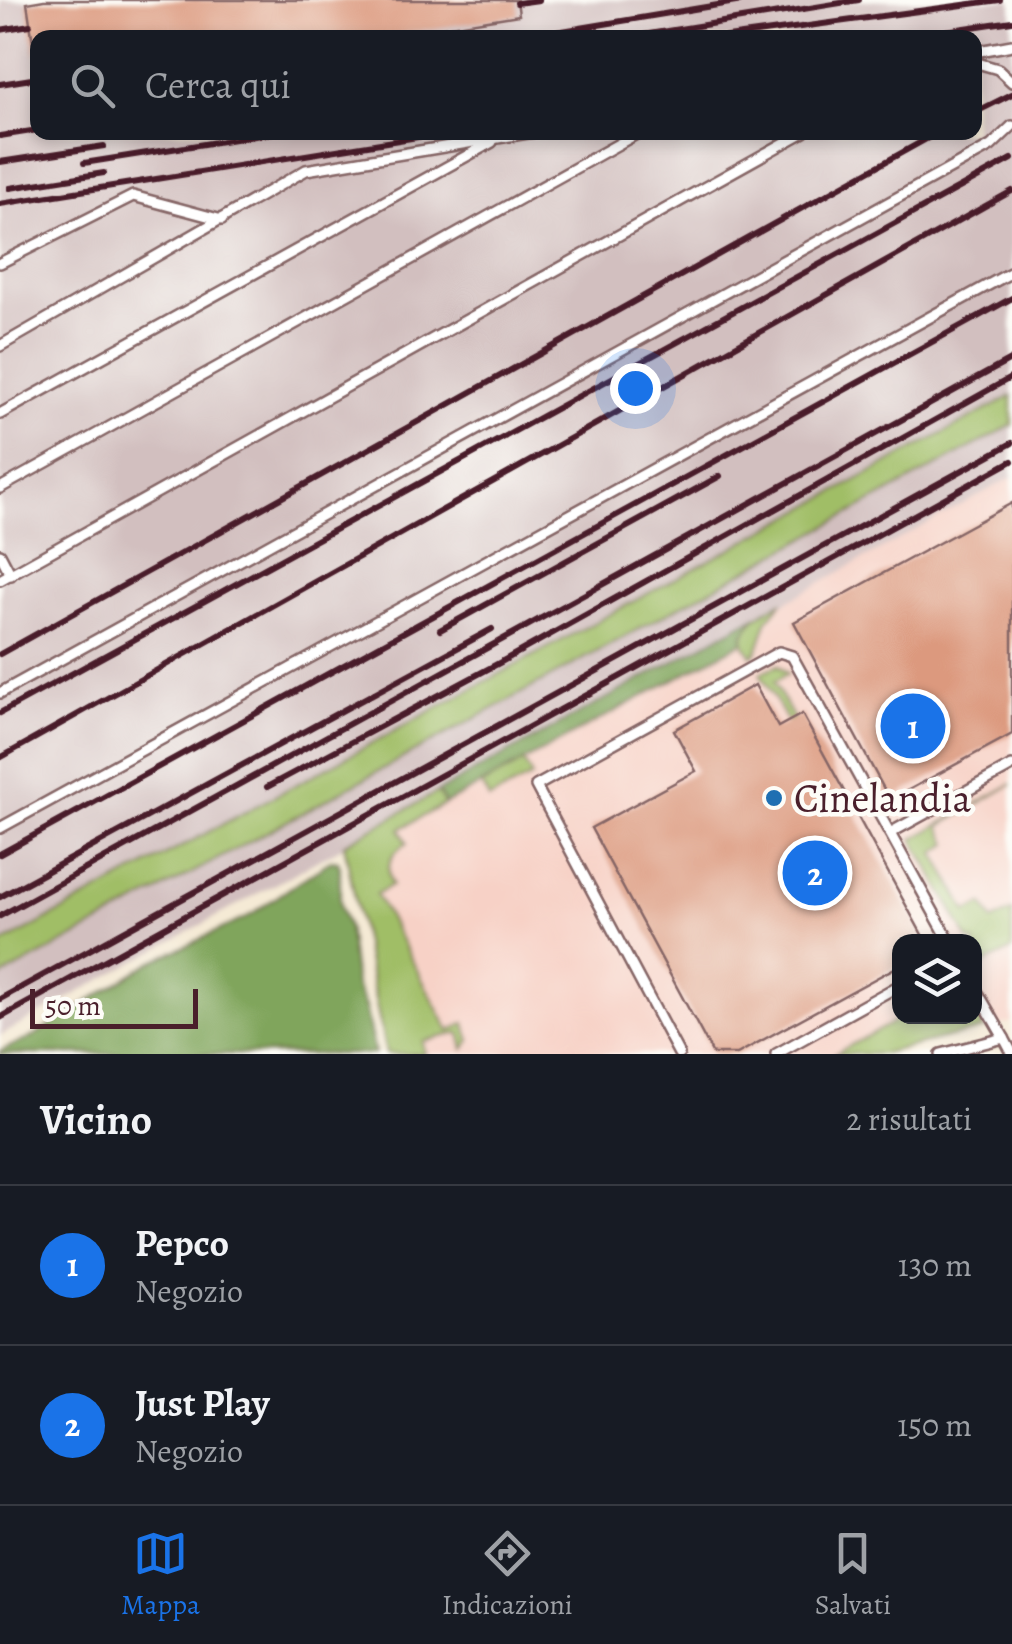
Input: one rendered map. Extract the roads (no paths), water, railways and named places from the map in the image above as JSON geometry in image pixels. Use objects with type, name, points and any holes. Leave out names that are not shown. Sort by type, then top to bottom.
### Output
[{"type":"lane","points":[[982,51],[1012,46]]},
{"type":"lane","points":[[982,64],[998,69],[1012,82]]},
{"type":"lane","points":[[0,693],[991,146],[1012,126]]},
{"type":"lane","points":[[0,346],[306,170],[486,140]]},
{"type":"lane","points":[[0,414],[494,140]]},
{"type":"lane","points":[[0,488],[626,140]]},
{"type":"lane","points":[[0,580],[790,140]]},
{"type":"lane","points":[[0,263],[133,196],[222,220]]},
{"type":"lane","points":[[0,828],[1012,272]]},
{"type":"lane","points":[[0,554],[10,575]]},
{"type":"lane","points":[[680,1054],[536,786],[771,655],[786,652],[792,656],[946,934]]},
{"type":"lane","points":[[890,833],[1012,766]]},
{"type":"lane","points":[[776,1054],[788,1051],[892,990]]},
{"type":"lane","points":[[982,1000],[1012,1053]]},
{"type":"lane","points":[[941,1054],[1004,1038]]},
{"type":"railway","points":[[517,3],[539,0]]},
{"type":"railway","points":[[568,30],[748,0]]},
{"type":"railway","points":[[673,30],[859,0]]},
{"type":"railway","points":[[779,30],[1000,0]]},
{"type":"railway","points":[[952,30],[1012,21]]},
{"type":"railway","points":[[0,30],[30,25]]},
{"type":"railway","points":[[0,84],[30,79]]},
{"type":"railway","points":[[982,109],[1012,94]]},
{"type":"railway","points":[[0,136],[30,131]]},
{"type":"railway","points":[[84,163],[229,140]]},
{"type":"railway","points":[[0,204],[399,140]]},
{"type":"railway","points":[[0,654],[925,140]]},
{"type":"railway","points":[[0,162],[104,146]]},
{"type":"railway","points":[[0,713],[1012,159]]},
{"type":"railway","points":[[10,188],[104,173]]},
{"type":"railway","points":[[0,758],[1012,191]]},
{"type":"railway","points":[[0,854],[1012,298]]},
{"type":"railway","points":[[0,916],[1012,359]]},
{"type":"railway","points":[[267,787],[501,662],[1012,377]]},
{"type":"railway","points":[[0,999],[1012,443]]},
{"type":"railway","points":[[0,1018],[1012,461]]},
{"type":"railway","points":[[440,630],[720,476]]},
{"type":"railway","points":[[0,897],[492,629]]},
{"type":"place","name":"Pepco","points":[[913,726]]},
{"type":"place","name":"Cinelandia","points":[[774,798]]},
{"type":"place","name":"Just Play","points":[[815,873]]}]
